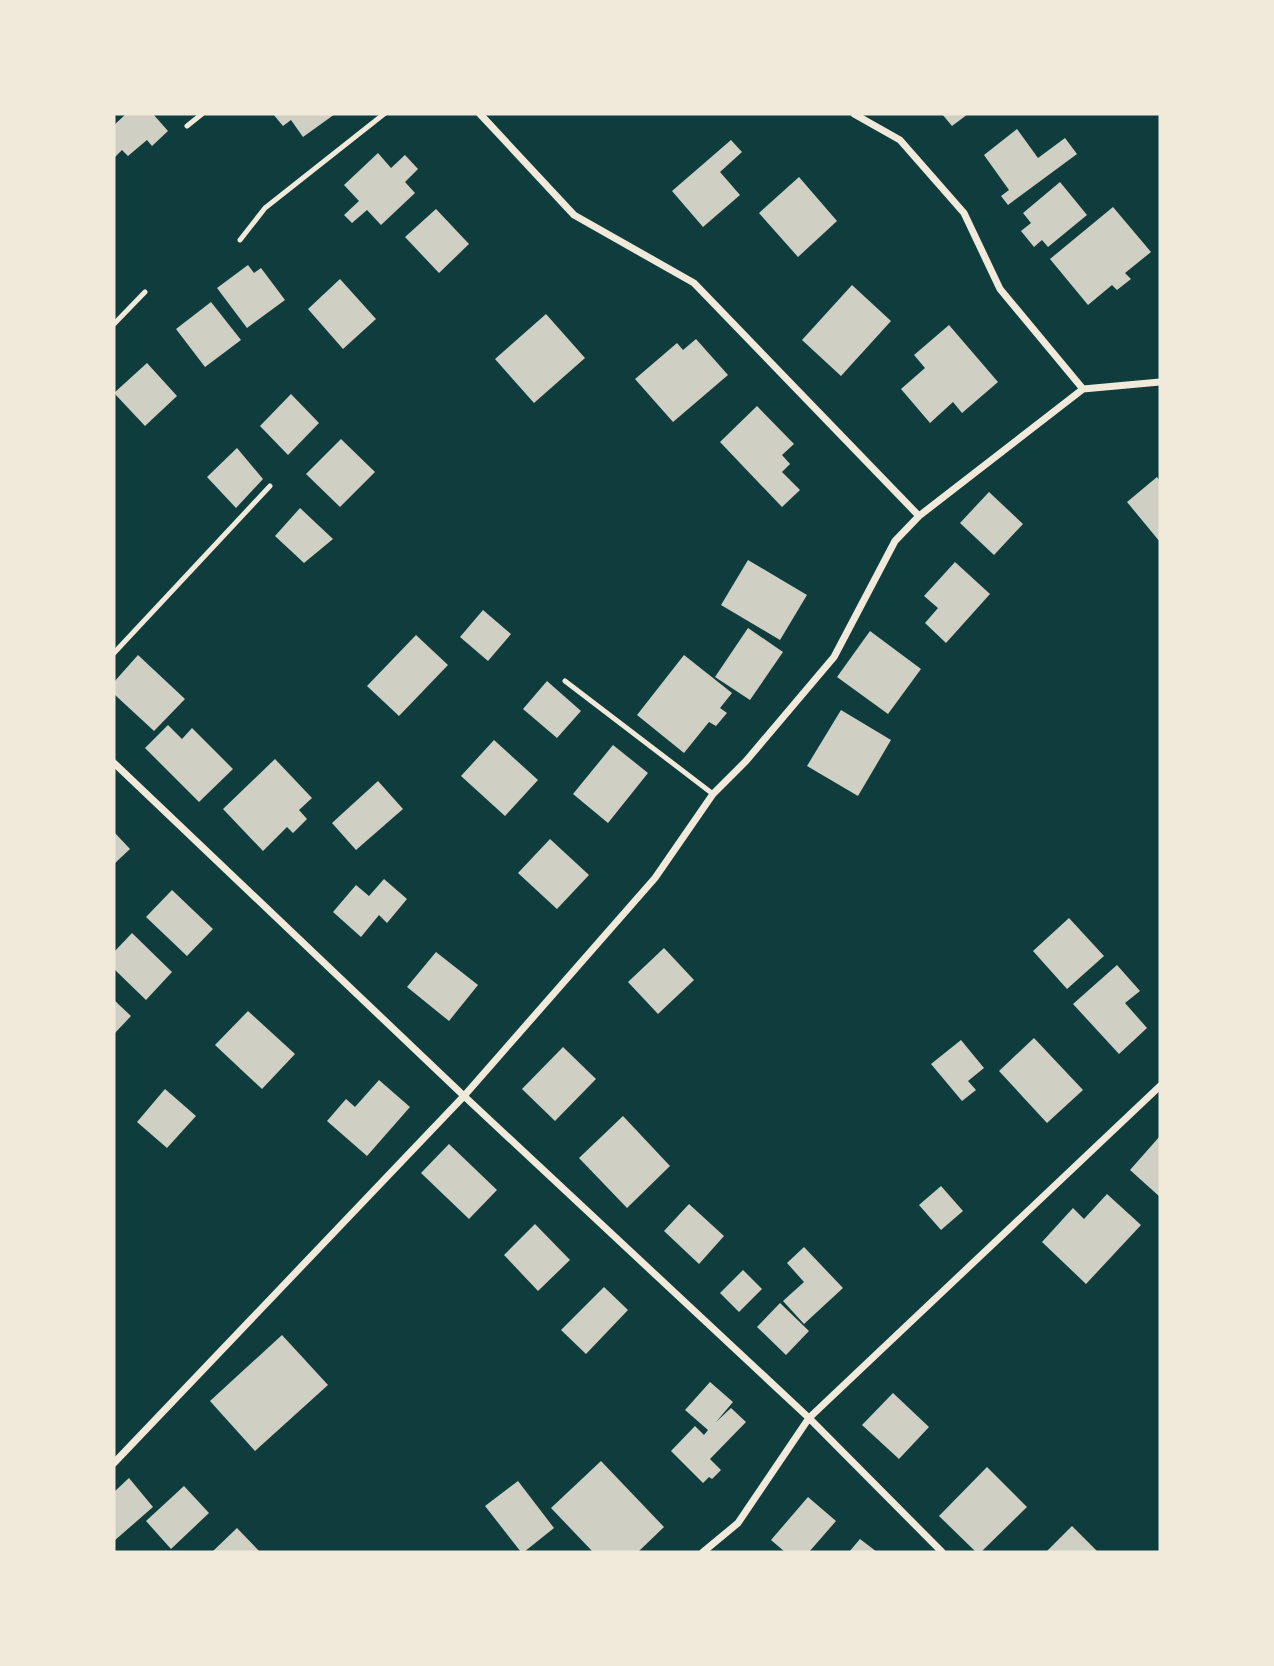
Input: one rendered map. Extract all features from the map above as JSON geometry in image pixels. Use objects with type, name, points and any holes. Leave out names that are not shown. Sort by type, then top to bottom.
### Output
[{"type":"street","points":[[480,114],[574,215],[694,283],[919,516]]},
{"type":"street","points":[[854,114],[900,140],[964,213],[1000,289],[1083,389]]},
{"type":"street","points":[[114,1463],[464,1096],[655,878],[713,794],[746,761],[834,657],[895,541],[919,516],[1083,389],[1160,382]]},
{"type":"street","points":[[114,763],[464,1096],[809,1418],[942,1552]]},
{"type":"street","points":[[703,1552],[737,1523],[809,1418],[1160,1086]]},
{"type":"lane","points":[[187,126],[202,114]]},
{"type":"lane","points":[[240,240],[265,208],[384,114]]},
{"type":"lane","points":[[114,324],[145,292]]},
{"type":"lane","points":[[114,653],[270,486]]},
{"type":"lane","points":[[565,681],[713,794]]},
{"type":"building","points":[[126,114],[153,114],[168,131],[152,146],[147,140],[128,156],[122,150],[114,158],[114,125]]},
{"type":"building","points":[[273,114],[335,114],[303,137],[291,120],[283,126]]},
{"type":"building","points":[[942,114],[968,114],[952,126]]},
{"type":"building","points":[[1017,129],[1038,158],[1065,138],[1077,154],[1008,205],[1001,196],[1009,190],[984,155]]},
{"type":"building","points":[[731,140],[742,152],[720,172],[740,195],[703,227],[672,191]]},
{"type":"building","points":[[378,153],[391,168],[405,155],[418,169],[405,182],[415,193],[381,225],[367,210],[352,223],[344,215],[359,201],[344,185]]},
{"type":"building","points":[[799,177],[837,221],[798,257],[759,213]]},
{"type":"building","points":[[1060,182],[1087,215],[1048,247],[1042,240],[1034,247],[1021,231],[1031,223],[1023,213]]},
{"type":"building","points":[[1113,207],[1151,252],[1125,273],[1131,279],[1117,290],[1112,285],[1088,305],[1050,259]]},
{"type":"building","points":[[436,209],[469,244],[439,273],[405,237]]},
{"type":"building","points":[[248,265],[254,273],[261,268],[285,300],[247,328],[217,288]]},
{"type":"building","points":[[340,279],[376,319],[343,349],[308,309]]},
{"type":"building","points":[[852,285],[891,321],[841,376],[802,340]]},
{"type":"building","points":[[211,302],[241,340],[205,367],[176,329]]},
{"type":"building","points":[[546,314],[585,358],[534,403],[495,359]]},
{"type":"building","points":[[949,325],[998,382],[962,413],[953,402],[930,423],[901,389],[925,368],[914,355]]},
{"type":"building","points":[[696,339],[728,375],[673,422],[635,379],[677,343],[683,350]]},
{"type":"building","points":[[147,363],[177,396],[145,426],[114,393]]},
{"type":"building","points":[[291,394],[319,423],[288,455],[260,426]]},
{"type":"building","points":[[757,406],[794,444],[782,455],[790,464],[782,472],[800,490],[782,507],[720,442]]},
{"type":"building","points":[[341,439],[375,472],[340,507],[306,474]]},
{"type":"building","points":[[237,448],[263,479],[236,508],[207,477]]},
{"type":"building","points":[[1157,477],[1160,481],[1160,542],[1127,502]]},
{"type":"building","points":[[989,492],[1023,524],[994,555],[960,523]]},
{"type":"building","points":[[300,508],[333,539],[304,563],[275,536]]},
{"type":"building","points":[[748,560],[807,595],[780,640],[721,605]]},
{"type":"building","points":[[955,562],[990,594],[946,643],[925,623],[938,608],[924,596]]},
{"type":"building","points":[[483,610],[511,634],[488,661],[460,637]]},
{"type":"building","points":[[748,628],[783,652],[750,700],[715,677]]},
{"type":"building","points":[[870,631],[921,669],[888,714],[837,677]]},
{"type":"building","points":[[416,635],[448,665],[399,716],[367,686]]},
{"type":"building","points":[[138,655],[185,699],[154,731],[114,694],[114,682]]},
{"type":"building","points":[[684,655],[732,693],[720,708],[727,713],[716,726],[709,722],[684,753],[637,715]]},
{"type":"building","points":[[547,681],[581,711],[557,738],[523,709]]},
{"type":"building","points":[[841,710],[891,740],[858,796],[807,766]]},
{"type":"building","points":[[168,725],[182,739],[192,728],[233,769],[199,802],[145,748]]},
{"type":"building","points":[[494,740],[538,780],[505,816],[461,776]]},
{"type":"building","points":[[613,745],[648,773],[608,823],[573,794]]},
{"type":"building","points":[[275,759],[312,798],[299,810],[307,819],[293,833],[287,827],[263,851],[223,809]]},
{"type":"building","points":[[378,781],[403,809],[356,850],[332,823]]},
{"type":"building","points":[[114,832],[130,849],[114,864]]},
{"type":"building","points":[[550,839],[589,875],[557,909],[518,873]]},
{"type":"building","points":[[384,879],[407,899],[387,923],[379,915],[361,937],[333,912],[356,885],[369,896]]},
{"type":"building","points":[[172,890],[213,929],[187,956],[146,917]]},
{"type":"building","points":[[1069,918],[1104,956],[1067,989],[1033,951]]},
{"type":"building","points":[[132,933],[172,972],[146,1000],[114,969],[114,952]]},
{"type":"building","points":[[664,948],[694,980],[658,1014],[628,982]]},
{"type":"building","points":[[436,952],[478,985],[449,1021],[407,987]]},
{"type":"building","points":[[1117,965],[1140,991],[1125,1003],[1147,1028],[1119,1054],[1073,1004]]},
{"type":"building","points":[[114,1000],[131,1016],[114,1034]]},
{"type":"building","points":[[248,1011],[295,1054],[262,1089],[215,1045]]},
{"type":"building","points":[[1034,1038],[1083,1090],[1047,1123],[999,1071]]},
{"type":"building","points":[[961,1040],[984,1068],[968,1081],[976,1090],[962,1101],[931,1064]]},
{"type":"building","points":[[563,1047],[596,1079],[555,1121],[522,1089]]},
{"type":"building","points":[[379,1080],[410,1107],[367,1156],[327,1121],[346,1099],[355,1107]]},
{"type":"building","points":[[165,1089],[196,1116],[167,1148],[137,1122]]},
{"type":"building","points":[[623,1116],[670,1166],[627,1208],[579,1158]]},
{"type":"building","points":[[1160,1136],[1160,1197],[1130,1170]]},
{"type":"building","points":[[449,1144],[497,1190],[469,1219],[421,1173]]},
{"type":"building","points":[[941,1186],[963,1211],[941,1230],[919,1205]]},
{"type":"building","points":[[1107,1194],[1141,1225],[1086,1284],[1042,1242],[1073,1208],[1084,1219]]},
{"type":"building","points":[[689,1204],[724,1236],[699,1264],[664,1231]]},
{"type":"building","points":[[535,1224],[570,1260],[538,1291],[504,1255]]},
{"type":"building","points":[[804,1247],[843,1288],[804,1324],[783,1301],[804,1282],[787,1263]]},
{"type":"building","points":[[743,1270],[762,1289],[739,1312],[720,1293]]},
{"type":"building","points":[[604,1287],[628,1310],[586,1354],[561,1330]]},
{"type":"building","points":[[780,1303],[809,1331],[786,1355],[757,1327]]},
{"type":"building","points":[[282,1335],[328,1385],[255,1451],[210,1401]]},
{"type":"building","points":[[710,1382],[733,1402],[716,1422],[731,1408],[746,1422],[710,1459],[721,1470],[703,1483],[671,1451],[695,1426],[704,1435],[708,1430],[685,1410]]},
{"type":"building","points":[[893,1393],[929,1427],[899,1459],[862,1425]]},
{"type":"building","points":[[601,1461],[664,1527],[638,1552],[593,1552],[551,1508]]},
{"type":"building","points":[[987,1467],[1027,1507],[981,1552],[976,1552],[939,1516]]},
{"type":"building","points":[[129,1478],[153,1507],[114,1541],[114,1492]]},
{"type":"building","points":[[518,1481],[554,1528],[524,1552],[521,1552],[485,1506]]},
{"type":"building","points":[[184,1486],[209,1513],[171,1549],[146,1521]]},
{"type":"building","points":[[808,1497],[836,1521],[809,1552],[785,1552],[771,1540]]},
{"type":"building","points":[[1072,1526],[1098,1552],[1046,1552]]},
{"type":"building","points":[[237,1528],[260,1552],[212,1552]]},
{"type":"building","points":[[860,1539],[877,1552],[849,1552]]}]
